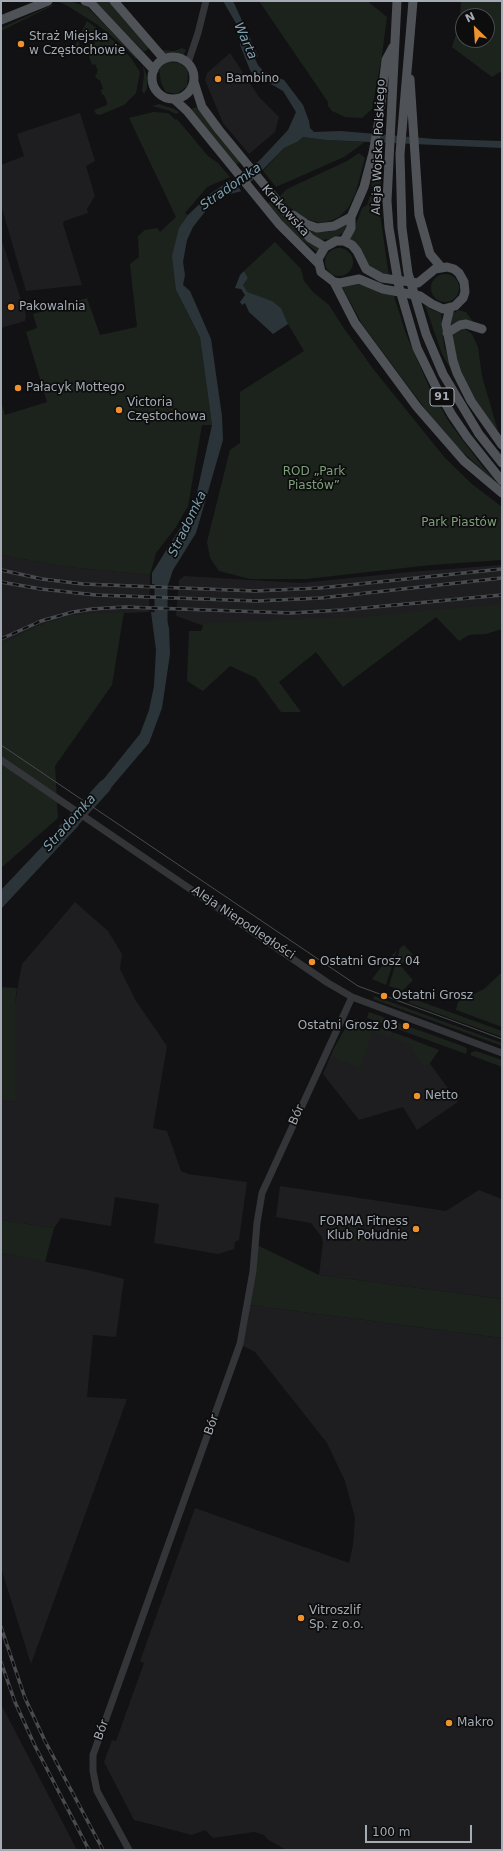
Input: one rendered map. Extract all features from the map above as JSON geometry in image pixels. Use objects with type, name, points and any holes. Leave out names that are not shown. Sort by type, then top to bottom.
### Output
[{"type":"main road","points":[[1,20],[48,1]]},
{"type":"main road","points":[[114,1],[164,59]]},
{"type":"main road","name":"Aleja Wojska Polskiego","points":[[397,1],[389,153],[388,208],[396,271],[402,301],[418,348],[452,416],[484,460],[502,481]]},
{"type":"main road","points":[[89,2],[154,70]]},
{"type":"main road","name":"Aleja Wojska Polskiego","points":[[413,3],[400,154],[401,214],[408,273],[428,340],[454,395],[479,434],[502,463]]},
{"type":"main road","points":[[344,241],[351,228],[352,217],[364,187],[373,153],[379,120],[386,60],[394,44]]},
{"type":"main road","points":[[408,49],[418,201],[422,229],[430,254],[441,267]]},
{"type":"main road","points":[[176,58],[188,63],[193,72],[194,82],[189,92],[179,98],[174,99],[164,97],[156,89],[153,81],[154,70],[164,59],[176,58]]},
{"type":"main road","name":"Krakowska","points":[[194,82],[202,106],[242,159],[303,232],[325,247]]},
{"type":"main road","name":"Krakowska","points":[[174,99],[187,112],[231,168],[285,232],[318,264],[321,272],[334,282],[355,323],[417,407],[464,461],[502,493]]},
{"type":"main road","points":[[286,211],[306,224],[316,228],[334,226],[352,217]]},
{"type":"main road","points":[[318,264],[319,256],[325,247],[336,241],[344,241],[352,245],[357,251],[366,269],[382,278],[418,282],[435,269],[447,267],[454,269],[459,273],[464,282],[465,292],[459,303],[450,308],[438,307],[420,296],[383,289],[359,279],[340,283],[334,282]]},
{"type":"main road","points":[[450,308],[446,324],[453,361],[471,401],[502,445]]},
{"type":"main road","points":[[447,333],[460,325],[466,324],[482,329]]},
{"type":"street","points":[[188,63],[198,33],[205,2]]},
{"type":"street","name":"Aleja Niepodległości","points":[[1,760],[328,983],[352,997],[502,1053]]},
{"type":"street","name":"Bór","points":[[129,1850],[97,1791],[93,1771],[93,1755],[240,1344],[253,1271],[257,1223],[262,1194],[352,997]]},
{"type":"shaded area","points":[[230,53],[259,97],[279,117],[275,132],[249,154],[223,123],[205,80],[207,73]]},
{"type":"shaded area","points":[[80,113],[95,161],[86,166],[95,196],[87,209],[88,213],[64,221],[63,224],[82,285],[26,291],[1,205],[1,165],[24,156],[17,134]]},
{"type":"shaded area","points":[[1,238],[26,315],[25,321],[1,328]]},
{"type":"shaded area","points":[[1,555],[68,567],[150,575],[149,612],[70,615],[37,626],[1,644]]},
{"type":"shaded area","points":[[502,565],[502,607],[213,629],[176,616],[179,580],[184,576],[301,583],[409,572]]},
{"type":"shaded area","points":[[75,902],[108,931],[122,954],[120,969],[136,1001],[167,1046],[153,1128],[167,1131],[181,1171],[188,1174],[247,1182],[239,1240],[235,1242],[234,1249],[218,1254],[154,1243],[159,1204],[115,1197],[111,1226],[61,1218],[54,1228],[1,1220],[1,1100],[15,1102],[15,1003],[22,964]]},
{"type":"shaded area","points":[[354,1019],[412,1039],[458,1102],[417,1130],[403,1107],[359,1120],[323,1074],[333,1050],[349,1022]]},
{"type":"shaded area","points":[[280,1186],[446,1211],[479,1190],[502,1199],[502,1299],[319,1275],[323,1242],[321,1236],[311,1223],[276,1217]]},
{"type":"shaded area","points":[[1,1253],[88,1270],[124,1279],[116,1337],[93,1335],[87,1397],[127,1399],[31,1664],[1,1568]]},
{"type":"shaded area","points":[[249,1305],[502,1338],[502,1850],[286,1850],[267,1839],[264,1835],[254,1832],[213,1838],[205,1830],[192,1835],[134,1820],[104,1762],[112,1740],[116,1741],[144,1663],[140,1661],[195,1508],[349,1563],[353,1545],[355,1518],[345,1481],[327,1443],[255,1352],[243,1346]]},
{"type":"shaded area","points":[[1,1704],[77,1850],[1,1850]]},
{"type":"green space","points":[[57,1],[70,1],[87,7],[138,58],[136,59],[98,25]]},
{"type":"green space","points":[[95,1],[110,1],[149,48],[144,52]]},
{"type":"green space","points":[[259,1],[367,1],[387,17],[372,109],[362,118],[345,117],[332,111],[328,106],[328,102]]},
{"type":"green space","points":[[461,1],[502,1],[502,71],[492,77],[452,47],[455,38],[455,48],[495,48],[495,8],[461,8]]},
{"type":"green space","points":[[54,5],[1,31],[1,28]]},
{"type":"green space","points":[[87,21],[119,45],[131,58],[140,72],[136,93],[124,105],[100,115],[96,114],[94,110],[107,105],[107,102],[104,95],[102,95],[101,90],[103,89],[100,80],[97,79],[95,75],[98,71],[95,64],[92,65],[87,50],[95,43],[87,33],[78,40],[80,46],[74,48]]},
{"type":"green space","points":[[182,48],[186,50],[183,56],[168,54],[162,52],[161,50],[174,51]]},
{"type":"green space","points":[[168,62],[180,63],[187,69],[187,86],[177,94],[166,92],[161,83],[159,68]]},
{"type":"green space","points":[[143,65],[147,77],[147,88],[144,94],[142,91],[144,74]]},
{"type":"green space","points":[[159,104],[179,112],[176,114],[152,106]]},
{"type":"green space","points":[[196,107],[240,162],[236,165],[190,110]]},
{"type":"green space","name":"Victoria Częstochowa","points":[[153,112],[168,113],[176,120],[177,119],[208,156],[218,163],[230,177],[207,187],[185,213],[188,215],[179,229],[176,290],[200,337],[212,425],[202,425],[188,506],[176,527],[156,553],[150,575],[67,567],[1,555],[1,401],[5,415],[47,402],[26,332],[37,328],[33,314],[87,298],[100,335],[137,327],[130,264],[139,257],[138,236],[145,230],[157,228],[160,232],[176,217],[129,118]]},
{"type":"green space","points":[[303,137],[365,142],[344,157],[276,187],[263,171],[284,148],[297,142]]},
{"type":"green space","points":[[359,153],[365,158],[355,195],[348,208],[339,217],[320,223],[304,218],[288,206],[280,196],[287,189],[347,161]]},
{"type":"green space","points":[[378,154],[381,154],[380,215],[389,276],[372,269],[350,240],[362,208],[367,205],[372,190],[371,179]]},
{"type":"green space","points":[[272,200],[319,249],[317,252],[291,231],[267,204]]},
{"type":"green space","points":[[350,219],[343,233],[332,239],[319,240],[304,229],[314,232],[328,232],[336,230]]},
{"type":"green space","name":"ROD „Park Piastów”","points":[[275,242],[301,269],[304,281],[313,292],[329,305],[374,370],[445,458],[472,484],[502,507],[502,560],[431,565],[306,579],[250,579],[219,571],[210,558],[207,542],[230,450],[240,443],[240,392],[304,351],[288,324],[281,308],[272,301],[247,293],[243,285],[248,278],[244,271]]},
{"type":"green space","points":[[339,248],[349,252],[353,262],[349,272],[339,276],[329,272],[325,262],[329,252]]},
{"type":"green space","points":[[445,274],[455,278],[459,288],[455,298],[445,302],[435,298],[431,288],[435,278]]},
{"type":"green space","points":[[355,283],[394,296],[406,334],[430,389],[449,422],[483,467],[502,488],[454,444],[428,413],[362,324],[342,287]]},
{"type":"green space","points":[[425,305],[430,309],[441,313],[444,346],[453,373],[442,354]]},
{"type":"green space","points":[[458,310],[466,312],[474,323],[458,321],[449,326],[451,315]]},
{"type":"green space","points":[[459,329],[465,329],[472,334],[478,347],[482,376],[498,431],[484,414],[471,393],[456,359],[452,339],[454,333]]},
{"type":"green space","points":[[502,604],[502,629],[486,634],[469,635],[459,641],[436,617],[343,687],[316,652],[279,682],[301,712],[281,712],[256,678],[230,666],[203,691],[187,681],[189,631],[201,631],[204,623],[360,617]]},
{"type":"green space","points":[[124,612],[112,685],[55,766],[58,818],[1,868],[1,644],[37,626],[70,615]]},
{"type":"green space","points":[[404,945],[413,955],[400,965],[413,980],[402,991],[389,986],[400,948]]},
{"type":"green space","points":[[397,950],[386,985],[372,979],[382,966]]},
{"type":"green space","points":[[502,972],[502,1027],[456,1010],[458,1002],[484,989]]},
{"type":"green space","points":[[1,987],[17,988],[15,1003],[15,1102],[1,1100]]},
{"type":"green space","points":[[374,996],[502,1043],[502,1046],[373,999]]},
{"type":"green space","points":[[411,998],[502,1031],[502,1037],[409,1003]]},
{"type":"green space","points":[[369,1012],[465,1047],[467,1049],[466,1054],[367,1018]]},
{"type":"green space","points":[[354,1019],[392,1032],[390,1037],[372,1031],[361,1066],[358,1067],[336,1059],[333,1054],[333,1050],[349,1022]]},
{"type":"green space","points":[[395,1033],[439,1050],[430,1063],[424,1066],[409,1043],[393,1038]]},
{"type":"green space","points":[[476,1051],[502,1060],[502,1067],[470,1055],[472,1052]]},
{"type":"green space","points":[[1,1220],[54,1228],[45,1262],[1,1253]]},
{"type":"green space","points":[[333,1225],[367,1230],[366,1243],[330,1238],[328,1230]]},
{"type":"green space","points":[[257,1245],[319,1275],[502,1299],[502,1338],[249,1305]]},
{"type":"water","name":"Warta","points":[[223,1],[233,1],[258,56],[255,59],[258,65],[264,72],[284,80],[303,105],[310,128],[314,132],[341,131],[435,139],[502,141],[502,148],[326,140],[303,137],[297,142],[284,148],[242,191],[226,195],[211,204],[193,227],[187,240],[183,262],[185,275],[183,285],[190,291],[211,339],[222,416],[223,440],[196,533],[173,570],[168,585],[152,584],[152,573],[194,506],[212,425],[200,337],[176,290],[172,256],[179,228],[188,215],[210,194],[259,161],[288,130],[296,112],[283,91],[264,80],[258,80],[250,70],[240,45],[241,39],[238,36],[237,25]]},
{"type":"water","points":[[244,271],[248,278],[243,285],[247,292],[272,301],[281,308],[288,324],[273,334],[249,312],[245,303],[242,305],[240,302],[245,295],[241,289],[235,288],[240,275]]},
{"type":"water","points":[[151,612],[165,613],[169,628],[170,654],[162,708],[149,743],[98,803],[90,796],[140,734],[149,710],[154,686],[156,650]]},
{"type":"water","points":[[70,817],[80,824],[1,909],[1,890]]},
{"type":"pier","points":[[241,172],[251,185],[243,193],[231,179]]},
{"type":"pier","points":[[69,815],[81,822],[81,827],[67,817]]},
{"type":"waterway","name":"Stradomka","points":[[161,629],[161,578],[166,568]]},
{"type":"waterway","name":"Stradomka","points":[[63,832],[105,786]]},
{"type":"tram line","points":[[1,745],[358,986],[502,1039]]},
{"type":"railway","points":[[1,570],[42,579],[83,584],[255,591],[320,588],[502,569]]},
{"type":"railway","points":[[1,582],[41,589],[96,595],[256,601],[321,598],[502,578]]},
{"type":"railway","points":[[1,639],[41,621],[73,612],[92,609],[125,607],[291,613],[342,610],[502,595]]},
{"type":"railway","points":[[1,1627],[25,1698],[45,1741],[103,1850]]},
{"type":"railway","points":[[1,1662],[15,1702],[35,1746],[89,1850]]},
{"type":"place","name":"Straż Miejska w Częstochowie","points":[[21,44]]},
{"type":"place","name":"Bambino","points":[[218,79]]},
{"type":"place","name":"Pakowalnia","points":[[11,307]]},
{"type":"place","name":"Pałacyk Mottego","points":[[18,388]]},
{"type":"place","name":"Victoria Częstochowa","points":[[119,410]]},
{"type":"place","name":"Ostatni Grosz 04","points":[[312,962]]},
{"type":"place","name":"Ostatni Grosz","points":[[384,996]]},
{"type":"place","name":"Ostatni Grosz 03","points":[[406,1026]]},
{"type":"place","name":"Netto","points":[[417,1096]]},
{"type":"place","name":"FORMA Fitness Klub Południe","points":[[416,1229]]},
{"type":"place","name":"Vitroszlif Sp. z o.o.","points":[[301,1618]]},
{"type":"place","name":"Makro","points":[[449,1723]]},
{"type":"park label","name":"Park Piastów","points":[[459,523]]}]
